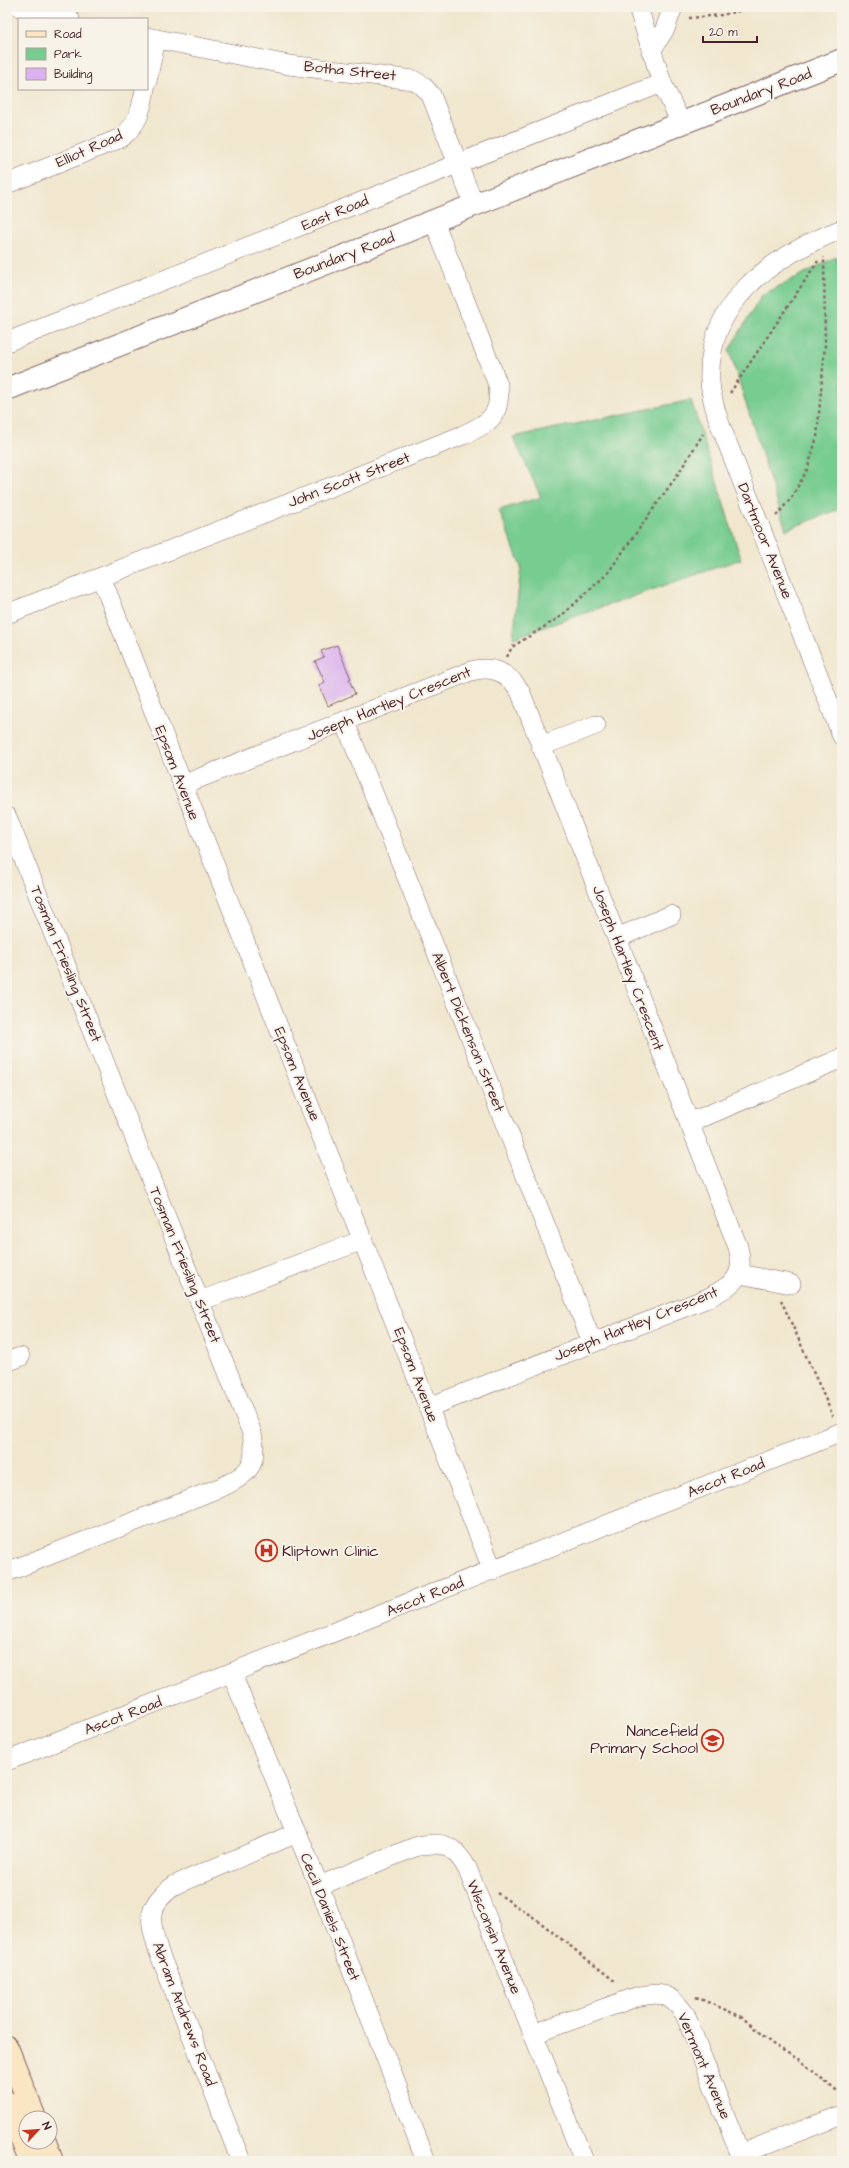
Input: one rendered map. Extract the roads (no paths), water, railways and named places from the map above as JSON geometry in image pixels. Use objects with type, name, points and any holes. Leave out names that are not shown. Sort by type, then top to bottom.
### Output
[{"type":"main road","points":[[7,2047],[12,2075],[31,2110]]},
{"type":"main road","points":[[7,2102],[30,2161]]},
{"type":"main road","points":[[48,2150],[52,2161]]},
{"type":"street","points":[[20,7],[66,18]]},
{"type":"street","points":[[638,7],[662,83],[681,123]]},
{"type":"street","points":[[651,51],[672,12]]},
{"type":"street","points":[[148,70],[151,38]]},
{"type":"street","name":"Botha Street","points":[[151,38],[289,65],[413,80],[423,86],[431,95],[474,205]]},
{"type":"street","name":"Boundary Road","points":[[7,389],[842,60]]},
{"type":"street","name":"East Road","points":[[7,342],[662,83]]},
{"type":"street","name":"Elliot Road","points":[[7,184],[121,138],[131,130],[136,122],[145,90]]},
{"type":"street","name":"John Scott Street","points":[[7,614],[463,435],[482,426],[493,417],[498,408],[498,385],[434,221]]},
{"type":"street","name":"Dartmoor Avenue","points":[[842,230],[787,255],[759,274],[734,301],[715,340],[710,383],[716,413],[842,736]]},
{"type":"street","name":"Epsom Avenue","points":[[101,577],[182,785],[430,1407],[493,1570]]},
{"type":"street","name":"Joseph Hartley Crescent","points":[[182,785],[345,722],[471,671],[482,668],[500,671],[520,690],[738,1247],[742,1261],[740,1274],[732,1283],[708,1298],[592,1342],[430,1407]]},
{"type":"street","name":"Albert Dickenson Street","points":[[345,722],[592,1342]]},
{"type":"street","points":[[541,746],[596,724]]},
{"type":"street","name":"Tosman Friesling Street","points":[[7,816],[252,1433],[254,1447],[253,1460],[249,1470],[241,1478],[7,1572]]},
{"type":"street","points":[[617,938],[671,915]]},
{"type":"street","points":[[689,1123],[842,1058]]},
{"type":"street","points":[[200,1301],[363,1240]]},
{"type":"street","points":[[740,1274],[792,1284]]},
{"type":"street","name":"Ascot Road","points":[[7,1761],[232,1674],[493,1570],[837,1424]]},
{"type":"street","name":"Cecil Daniels Street","points":[[232,1674],[319,1886],[426,2161]]},
{"type":"street","name":"Abram Andrews Road","points":[[241,2161],[158,1950],[153,1935],[151,1919],[153,1905],[162,1894],[175,1885],[297,1833]]},
{"type":"street","name":"Wisconsin Avenue","points":[[319,1886],[428,1843],[442,1844],[460,1856],[475,1888],[584,2161]]},
{"type":"street","name":"Vermont Avenue","points":[[533,2034],[636,1997],[650,1994],[668,1996],[677,2003],[685,2014],[742,2158]]},
{"type":"street","points":[[742,2158],[842,2115]]},
{"type":"place","name":"Kliptown Clinic","points":[[267,1551]]},
{"type":"place","name":"Nancefield Primary School","points":[[713,1740]]}]
